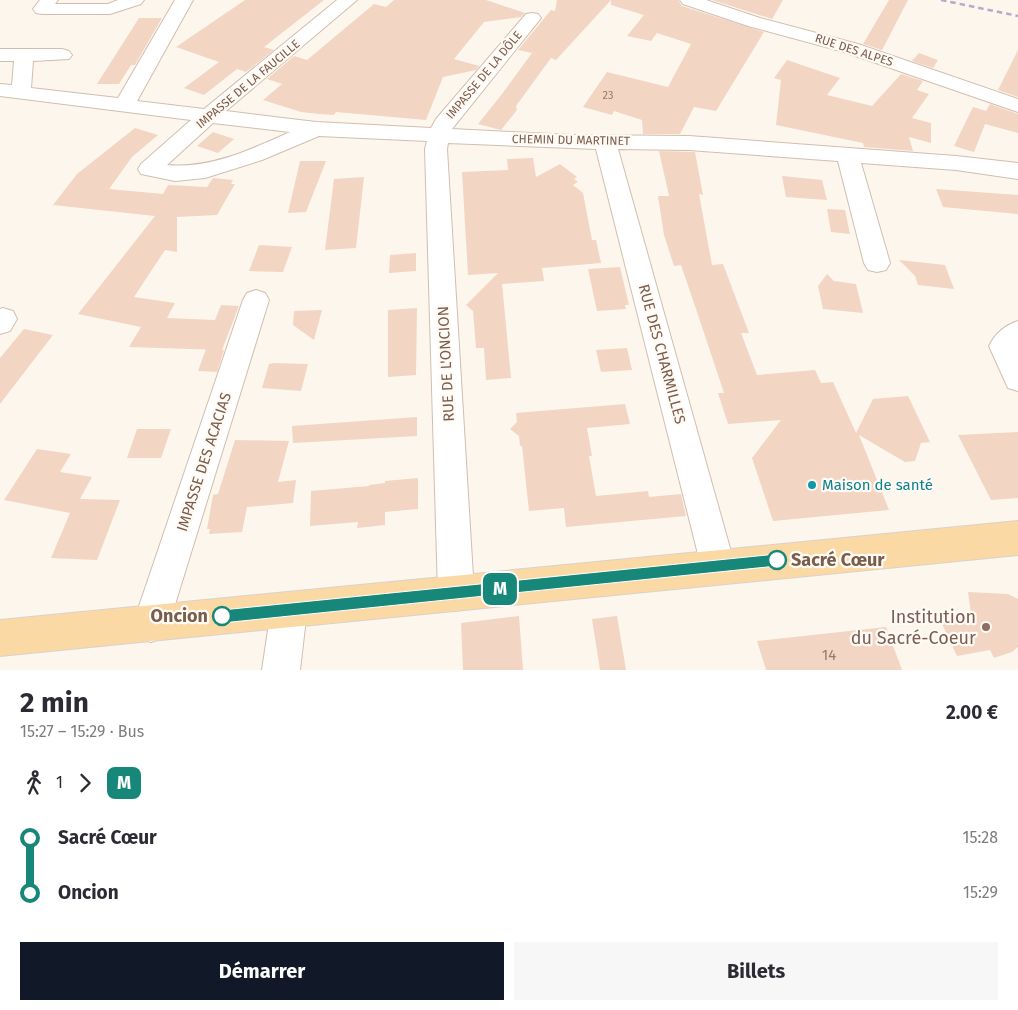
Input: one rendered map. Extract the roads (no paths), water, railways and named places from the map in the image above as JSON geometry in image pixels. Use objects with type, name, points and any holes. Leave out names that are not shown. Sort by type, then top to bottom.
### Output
[{"type":"main road","points":[[0,638],[1018,538]]},
{"type":"street","points":[[48,0],[42,9],[110,9],[135,0]]},
{"type":"street","points":[[124,105],[184,0]]},
{"type":"street","name":"IMPASSE DE LA FAUCILLE","points":[[316,128],[292,140],[218,166],[192,173],[168,173],[149,170],[210,115],[348,0]]},
{"type":"street","name":"RUE DES ALPES","points":[[689,0],[754,22],[814,33],[1018,106]]},
{"type":"street","name":"IMPASSE DE LA DÔLE","points":[[439,135],[444,124],[532,18]]},
{"type":"street","points":[[0,55],[62,55]]},
{"type":"street","name":"CHEMIN DU MARTINET","points":[[9,91],[22,85],[24,55]]},
{"type":"street","name":"CHEMIN DU MARTINET","points":[[9,91],[316,128],[605,142],[689,143],[956,163],[1018,171]]},
{"type":"street","name":"RUE DE L'ONCION","points":[[439,135],[436,149],[456,593]]},
{"type":"street","name":"RUE DES CHARMILLES","points":[[605,142],[718,566]]},
{"type":"street","points":[[848,156],[877,262]]},
{"type":"street","name":"IMPASSE DES ACACIAS","points":[[151,624],[256,300]]},
{"type":"street","points":[[1018,332],[1002,346],[1018,379]]},
{"type":"street","points":[[281,670],[288,610]]},
{"type":"railway","points":[[941,0],[1018,16]]},
{"type":"place","name":"Maison de santé","points":[[812,485]]},
{"type":"place","name":"Sacré Cœur","points":[[777,560]]},
{"type":"place","name":"Oncion","points":[[222,616]]},
{"type":"place","name":"Institution du Sacré-Coeur","points":[[986,627]]}]
